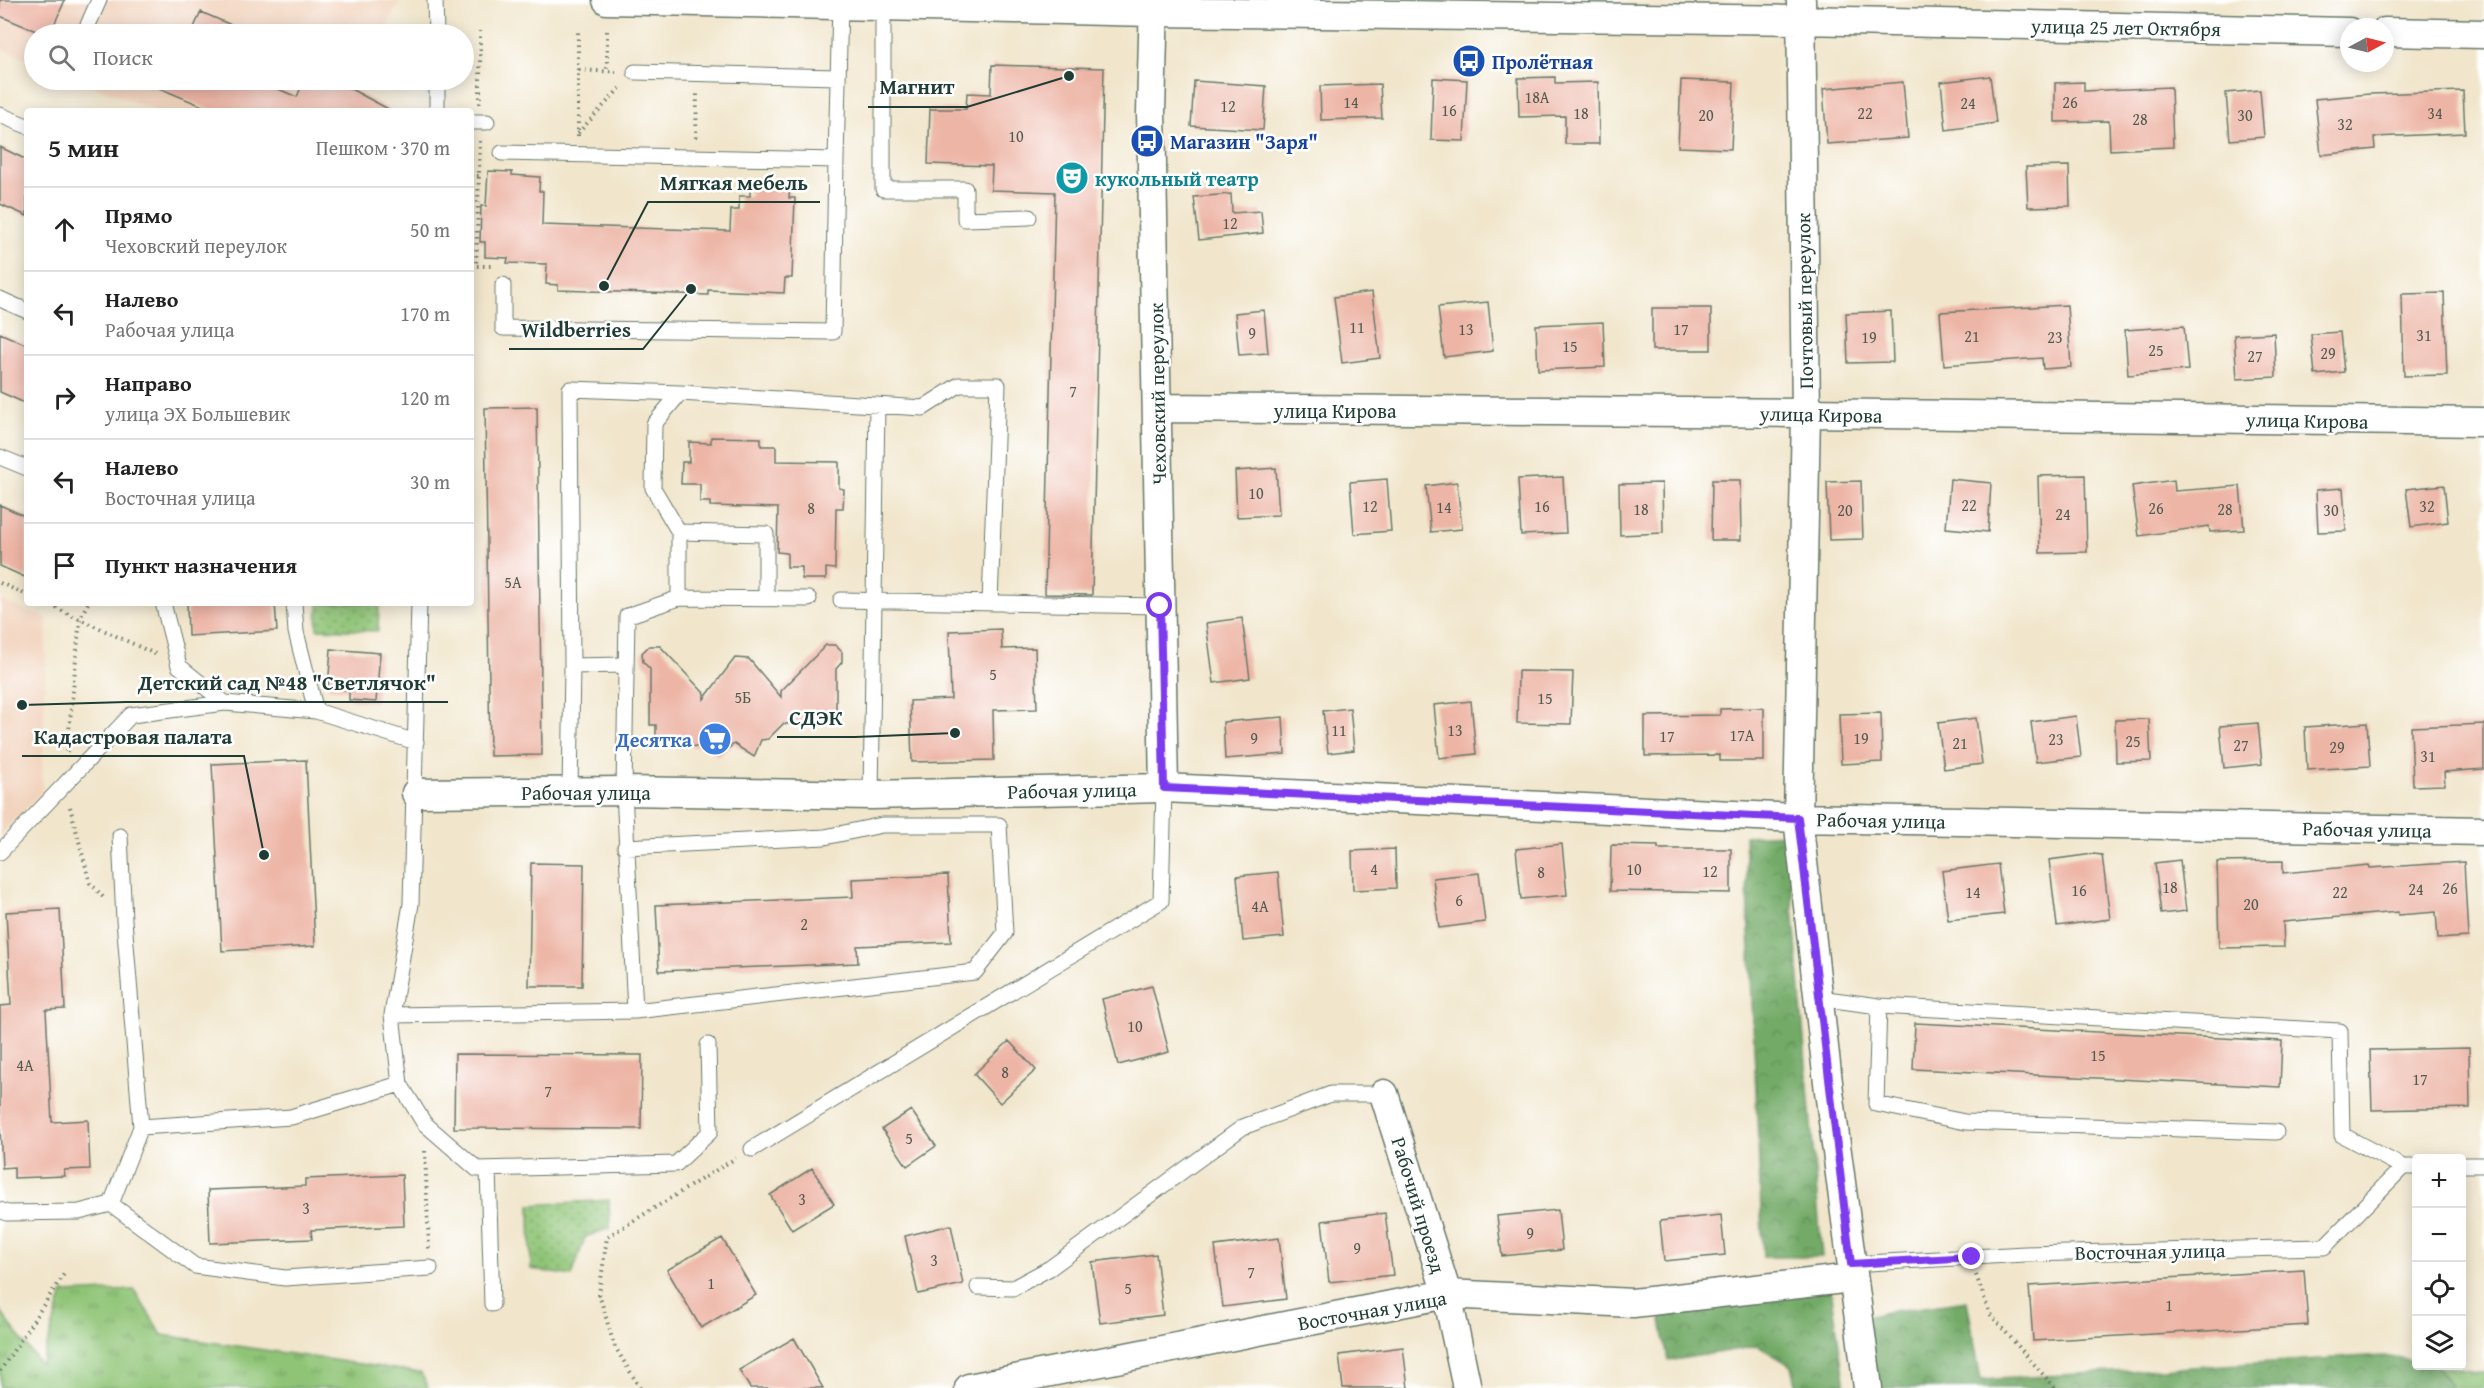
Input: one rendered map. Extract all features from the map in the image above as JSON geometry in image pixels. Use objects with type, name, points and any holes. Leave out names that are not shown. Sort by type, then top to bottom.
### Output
[{"type":"street","name":"улица 25 лет Октября","points":[[607,0],[883,5],[1801,10],[2340,32]]},
{"type":"street","name":"Чеховский переулок","points":[[1153,6],[1151,112],[1164,788]]},
{"type":"street","name":"Почтовый переулок","points":[[1801,10],[1806,413],[1798,818],[1868,1388]]},
{"type":"street","points":[[2394,32],[2484,34]]},
{"type":"street","name":"улица Кирова","points":[[1158,408],[1806,413],[2484,422]]},
{"type":"street","name":"Рабочая улица","points":[[416,793],[624,791],[871,795],[1164,788],[1798,818],[2484,831]]},
{"type":"street","name":"Рабочий проезд","points":[[1384,1094],[1447,1294],[1467,1388]]},
{"type":"street","name":"Восточная улица","points":[[969,1388],[1447,1294],[1633,1303],[1852,1271]]},
{"type":"lane","points":[[88,24],[99,0]]},
{"type":"lane","points":[[435,0],[436,24]]},
{"type":"lane","points":[[502,285],[503,328],[833,332],[840,4]]},
{"type":"lane","points":[[883,5],[883,189],[965,189],[965,219],[1029,218]]},
{"type":"lane","points":[[635,72],[838,77]]},
{"type":"lane","points":[[437,90],[437,108]]},
{"type":"lane","points":[[0,115],[24,125]]},
{"type":"lane","points":[[502,153],[836,160]]},
{"type":"lane","points":[[0,299],[24,310]]},
{"type":"lane","points":[[570,792],[572,666],[570,389],[680,393],[923,408],[959,385],[998,385],[990,603]]},
{"type":"lane","points":[[679,598],[679,531],[653,488],[654,424],[680,393]]},
{"type":"lane","points":[[871,795],[877,405]]},
{"type":"lane","points":[[0,457],[24,467]]},
{"type":"lane","points":[[679,531],[766,534],[766,599]]},
{"type":"lane","points":[[635,1011],[625,847],[627,616],[679,598],[809,599]]},
{"type":"lane","points":[[841,600],[1160,606]]},
{"type":"lane","points":[[164,606],[179,666],[225,703]]},
{"type":"lane","points":[[294,606],[296,632],[316,711]]},
{"type":"lane","points":[[419,606],[414,766],[416,793],[411,904],[392,1015],[400,1084],[424,1123],[477,1169],[676,1164],[710,1132],[708,1045]]},
{"type":"lane","points":[[572,666],[625,665]]},
{"type":"lane","points":[[0,852],[131,716],[225,703],[316,711],[416,742]]},
{"type":"lane","points":[[752,1149],[1161,901],[1164,788]]},
{"type":"lane","points":[[392,1015],[635,1011],[975,972],[1005,933],[999,825],[882,825],[825,837],[625,847]]},
{"type":"lane","points":[[111,1204],[141,1127],[124,920],[120,836]]},
{"type":"lane","points":[[1819,998],[1879,1006],[2340,1031],[2342,1135],[2410,1167]]},
{"type":"lane","points":[[1879,1006],[1876,1104],[1965,1122],[2276,1132]]},
{"type":"lane","points":[[141,1127],[291,1117],[400,1084]]},
{"type":"lane","points":[[978,1287],[1013,1288],[1050,1268],[1243,1127],[1331,1094],[1384,1094]]},
{"type":"lane","points":[[2466,1166],[2484,1165]]},
{"type":"lane","name":"Восточная улица","points":[[1852,1271],[1972,1257],[2324,1247],[2410,1167]]},
{"type":"lane","points":[[488,1169],[492,1304]]},
{"type":"lane","points":[[111,1204],[195,1266],[285,1278],[430,1268]]},
{"type":"lane","points":[[0,1210],[7,1213],[78,1212],[111,1204]]},
{"type":"path","points":[[480,31],[476,266],[503,267],[502,285]]},
{"type":"path","points":[[578,31],[578,155]]},
{"type":"path","points":[[607,32],[607,71]]},
{"type":"path","points":[[579,70],[635,72]]},
{"type":"path","points":[[578,133],[635,72]]},
{"type":"path","points":[[695,157],[698,74]]},
{"type":"path","points":[[474,176],[479,176]]},
{"type":"path","points":[[0,583],[24,594]]},
{"type":"path","points":[[52,606],[179,666]]},
{"type":"path","points":[[86,606],[80,618],[64,783],[90,883],[124,920]]},
{"type":"path","points":[[424,1123],[430,1268]]},
{"type":"path","points":[[640,1388],[614,1345],[599,1294],[607,1237],[704,1176],[752,1149]]},
{"type":"path","points":[[1972,1257],[1978,1284],[1990,1314],[2055,1388]]},
{"type":"path","points":[[0,1371],[64,1274]]},
{"type":"shaded area","points":[[0,0],[400,0],[388,24],[24,24],[24,58],[0,48]]},
{"type":"shaded area","points":[[103,90],[356,90],[347,108],[149,108]]},
{"type":"shaded area","points":[[0,600],[47,618],[42,792],[0,835]]},
{"type":"green space","points":[[318,606],[379,606],[378,631],[317,629]]},
{"type":"green space","points":[[1787,834],[1822,1257],[1763,1257],[1745,836]]},
{"type":"green space","points":[[609,1200],[610,1228],[585,1237],[572,1276],[531,1269],[530,1205]]},
{"type":"green space","points":[[1831,1288],[1845,1388],[1797,1388],[1792,1366],[1758,1346],[1668,1361],[1660,1314]]},
{"type":"green space","points":[[134,1290],[162,1335],[421,1373],[428,1388],[0,1388],[0,1311],[41,1365],[63,1293]]},
{"type":"green space","points":[[1967,1301],[1981,1380],[2384,1355],[2412,1360],[2412,1370],[2440,1370],[2452,1388],[1868,1388],[1858,1319],[1887,1312]]},
{"type":"green space","points":[[2440,1370],[2484,1373],[2484,1388],[2452,1388]]},
{"type":"building","points":[[0,0],[65,0],[54,24],[24,24],[24,26],[0,16]]},
{"type":"building","points":[[201,12],[229,24],[196,24]]},
{"type":"building","points":[[992,65],[1104,68],[1092,595],[1045,594],[1055,192],[991,190],[992,166],[928,164],[930,109],[966,109],[967,93],[991,94]]},
{"type":"building","points":[[1990,76],[1996,123],[1946,130],[1941,82]]},
{"type":"building","points":[[1555,77],[1555,83],[1598,82],[1599,144],[1565,144],[1565,116],[1519,117],[1518,78]]},
{"type":"building","points":[[1433,78],[1467,80],[1464,141],[1431,140]]},
{"type":"building","points":[[1681,80],[1734,82],[1731,149],[1678,147]]},
{"type":"building","points":[[1194,81],[1266,86],[1263,130],[1191,126]]},
{"type":"building","points":[[1903,82],[1908,138],[1827,144],[1823,89]]},
{"type":"building","points":[[2084,82],[2084,91],[2171,87],[2173,147],[2110,150],[2109,121],[2055,122],[2055,83]]},
{"type":"building","points":[[1380,84],[1382,118],[1321,120],[1320,86]]},
{"type":"building","points":[[164,90],[281,90],[297,97],[300,90],[353,90],[386,108],[207,108]]},
{"type":"building","points":[[2260,90],[2264,137],[2230,140],[2226,93]]},
{"type":"building","points":[[2463,91],[2465,133],[2374,137],[2375,149],[2321,155],[2315,99],[2370,94]]},
{"type":"building","points":[[0,147],[24,159],[24,215],[0,204]]},
{"type":"building","points":[[2069,166],[2070,206],[2028,207],[2026,167]]},
{"type":"building","points":[[488,171],[540,177],[539,191],[543,191],[542,225],[730,231],[731,210],[739,210],[739,196],[750,196],[750,183],[790,184],[789,198],[795,198],[792,278],[785,278],[784,293],[708,290],[708,295],[558,290],[558,285],[546,284],[547,264],[507,263],[508,258],[485,257],[485,242],[480,242],[481,206],[486,206]]},
{"type":"building","points":[[1231,194],[1232,213],[1261,211],[1263,233],[1199,240],[1194,197]]},
{"type":"building","points":[[1372,292],[1380,358],[1342,363],[1334,297]]},
{"type":"building","points":[[2444,293],[2447,375],[2404,376],[2402,294]]},
{"type":"building","points":[[1488,302],[1493,351],[1444,357],[1438,307]]},
{"type":"building","points":[[2067,305],[2071,367],[2043,369],[2042,358],[1944,365],[1940,312]]},
{"type":"building","points":[[1652,308],[1711,308],[1711,350],[1652,350]]},
{"type":"building","points":[[1264,310],[1268,353],[1239,355],[1235,313]]},
{"type":"building","points":[[1891,311],[1893,362],[1848,363],[1846,313]]},
{"type":"building","points":[[1603,322],[1605,367],[1538,370],[1536,325]]},
{"type":"building","points":[[2184,326],[2188,370],[2128,375],[2125,330]]},
{"type":"building","points":[[2340,332],[2344,372],[2315,375],[2311,334]]},
{"type":"building","points":[[0,333],[24,344],[24,403],[0,392]]},
{"type":"building","points":[[2274,333],[2276,377],[2237,379],[2234,335]]},
{"type":"building","points":[[537,407],[542,755],[490,756],[485,408]]},
{"type":"building","points":[[711,437],[761,438],[761,446],[776,446],[776,461],[839,462],[839,488],[844,489],[843,508],[836,508],[835,569],[826,568],[826,579],[802,579],[802,567],[787,567],[787,553],[777,552],[778,508],[710,506],[710,502],[700,502],[700,484],[681,484],[682,462],[689,462],[689,442],[711,443]]},
{"type":"building","points":[[1276,468],[1279,515],[1237,517],[1235,471]]},
{"type":"building","points":[[2085,475],[2087,552],[2040,553],[2038,476]]},
{"type":"building","points":[[1563,477],[1566,533],[1521,535],[1518,479]]},
{"type":"building","points":[[1387,479],[1391,531],[1354,534],[1350,482]]},
{"type":"building","points":[[1950,479],[1991,483],[1988,532],[1946,528]]},
{"type":"building","points":[[1712,480],[1740,480],[1741,540],[1711,540]]},
{"type":"building","points":[[2174,480],[2175,491],[2240,486],[2244,530],[2210,532],[2209,526],[2139,536],[2132,486]]},
{"type":"building","points":[[1861,481],[1863,539],[1829,540],[1827,482]]},
{"type":"building","points":[[1457,482],[1462,529],[1431,532],[1426,486]]},
{"type":"building","points":[[1662,483],[1663,533],[1620,535],[1619,484]]},
{"type":"building","points":[[2444,485],[2448,522],[2411,527],[2406,489]]},
{"type":"building","points":[[2343,488],[2346,531],[2318,532],[2316,490]]},
{"type":"building","points":[[0,505],[24,516],[24,577],[0,566]]},
{"type":"building","points":[[187,606],[275,606],[277,631],[188,636]]},
{"type":"building","points":[[1242,618],[1250,678],[1214,683],[1206,623]]},
{"type":"building","points":[[1001,629],[1002,649],[1035,648],[1037,709],[993,710],[994,760],[912,762],[910,701],[951,699],[949,631]]},
{"type":"building","points":[[826,645],[835,645],[842,652],[842,662],[836,669],[836,723],[783,724],[768,739],[761,740],[754,757],[734,744],[718,756],[706,746],[656,747],[656,725],[650,725],[650,669],[643,662],[642,653],[649,646],[660,646],[704,693],[704,699],[735,658],[749,659],[781,697],[781,691]]},
{"type":"building","points":[[331,649],[380,653],[376,702],[349,700],[349,690],[328,688]]},
{"type":"building","points":[[1518,671],[1573,672],[1571,724],[1517,723]]},
{"type":"building","points":[[1471,701],[1476,754],[1439,758],[1434,705]]},
{"type":"building","points":[[1350,708],[1354,750],[1328,753],[1323,711]]},
{"type":"building","points":[[1764,708],[1764,761],[1720,761],[1720,755],[1645,756],[1645,716],[1720,715],[1720,709]]},
{"type":"building","points":[[1881,713],[1882,762],[1841,764],[1839,714]]},
{"type":"building","points":[[2076,716],[2081,757],[2036,762],[2031,722]]},
{"type":"building","points":[[1283,717],[1285,754],[1225,759],[1223,722]]},
{"type":"building","points":[[1976,718],[1982,764],[1944,769],[1938,723]]},
{"type":"building","points":[[2149,719],[2151,761],[2116,762],[2115,720]]},
{"type":"building","points":[[2258,723],[2262,764],[2224,768],[2220,726]]},
{"type":"building","points":[[2367,723],[2370,766],[2307,770],[2305,727]]},
{"type":"building","points":[[2484,724],[2484,769],[2444,772],[2445,785],[2413,786],[2411,727]]},
{"type":"building","points":[[306,760],[315,946],[222,951],[212,764]]},
{"type":"building","points":[[1562,844],[1567,895],[1521,899],[1516,849]]},
{"type":"building","points":[[1611,845],[1658,846],[1658,849],[1731,849],[1731,893],[1610,891]]},
{"type":"building","points":[[1395,849],[1396,888],[1353,890],[1352,851]]},
{"type":"building","points":[[2093,854],[2102,855],[2110,919],[2057,926],[2049,860]]},
{"type":"building","points":[[2180,860],[2186,911],[2161,914],[2155,863]]},
{"type":"building","points":[[2283,861],[2283,873],[2369,865],[2370,868],[2464,862],[2468,937],[2438,939],[2436,912],[2398,915],[2398,912],[2283,922],[2284,947],[2219,948],[2217,862]]},
{"type":"building","points":[[531,863],[584,864],[582,986],[529,986]]},
{"type":"building","points":[[1998,864],[2004,914],[1948,920],[1942,871]]},
{"type":"building","points":[[1278,872],[1284,937],[1243,941],[1237,876]]},
{"type":"building","points":[[1479,873],[1485,922],[1439,928],[1433,878]]},
{"type":"building","points":[[948,875],[951,942],[857,946],[858,963],[659,971],[656,905],[853,897],[852,879]]},
{"type":"building","points":[[60,909],[65,1009],[46,1010],[52,1122],[88,1120],[90,1169],[64,1170],[65,1176],[14,1178],[14,1167],[2,1168],[0,1127],[0,1006],[11,1005],[6,912]]},
{"type":"building","points":[[1152,986],[1169,1052],[1118,1065],[1102,999]]},
{"type":"building","points":[[1915,1023],[2282,1041],[2280,1087],[1913,1069]]},
{"type":"building","points":[[1009,1041],[1036,1070],[1000,1103],[974,1074]]},
{"type":"building","points":[[2469,1048],[2470,1108],[2372,1110],[2370,1050]]},
{"type":"building","points":[[455,1054],[642,1055],[641,1129],[454,1128]]},
{"type":"building","points":[[911,1110],[936,1146],[907,1166],[882,1129]]},
{"type":"building","points":[[812,1168],[834,1204],[792,1230],[770,1195]]},
{"type":"building","points":[[402,1175],[404,1226],[311,1230],[312,1239],[210,1243],[208,1190],[305,1186],[305,1179]]},
{"type":"building","points":[[1558,1210],[1562,1250],[1502,1256],[1497,1216]]},
{"type":"building","points":[[1385,1213],[1393,1275],[1329,1282],[1322,1221]]},
{"type":"building","points":[[1721,1215],[1725,1255],[1664,1261],[1660,1221]]},
{"type":"building","points":[[951,1225],[963,1284],[918,1294],[905,1236]]},
{"type":"building","points":[[722,1238],[756,1295],[701,1328],[667,1270]]},
{"type":"building","points":[[1279,1238],[1286,1299],[1223,1307],[1215,1246]]},
{"type":"building","points":[[1156,1254],[1163,1315],[1100,1323],[1092,1262]]},
{"type":"building","points":[[2304,1270],[2308,1325],[2033,1341],[2029,1286]]},
{"type":"building","points":[[794,1338],[823,1388],[750,1388],[739,1370]]},
{"type":"building","points":[[1403,1347],[1408,1388],[1343,1388],[1339,1355]]},
{"type":"place","name":"Пролётная","points":[[1469,61]]},
{"type":"place","name":"Магнит","points":[[1069,76]]},
{"type":"place","name":"Магазин \"Заря\"","points":[[1147,141]]},
{"type":"place","name":"кукольный театр","points":[[1072,178]]},
{"type":"place","name":"Мягкая мебель","points":[[604,286]]},
{"type":"place","name":"Wildberries","points":[[691,289]]},
{"type":"place","name":"Детский сад №48 \"Светлячок\"","points":[[22,705]]},
{"type":"place","name":"СДЭК","points":[[955,733]]},
{"type":"place","name":"Десятка","points":[[715,739]]},
{"type":"place","name":"Кадастровая палата","points":[[264,855]]},
{"type":"route","points":[[1160,606],[1164,788],[1798,818],[1851,1264],[1972,1257]]}]
